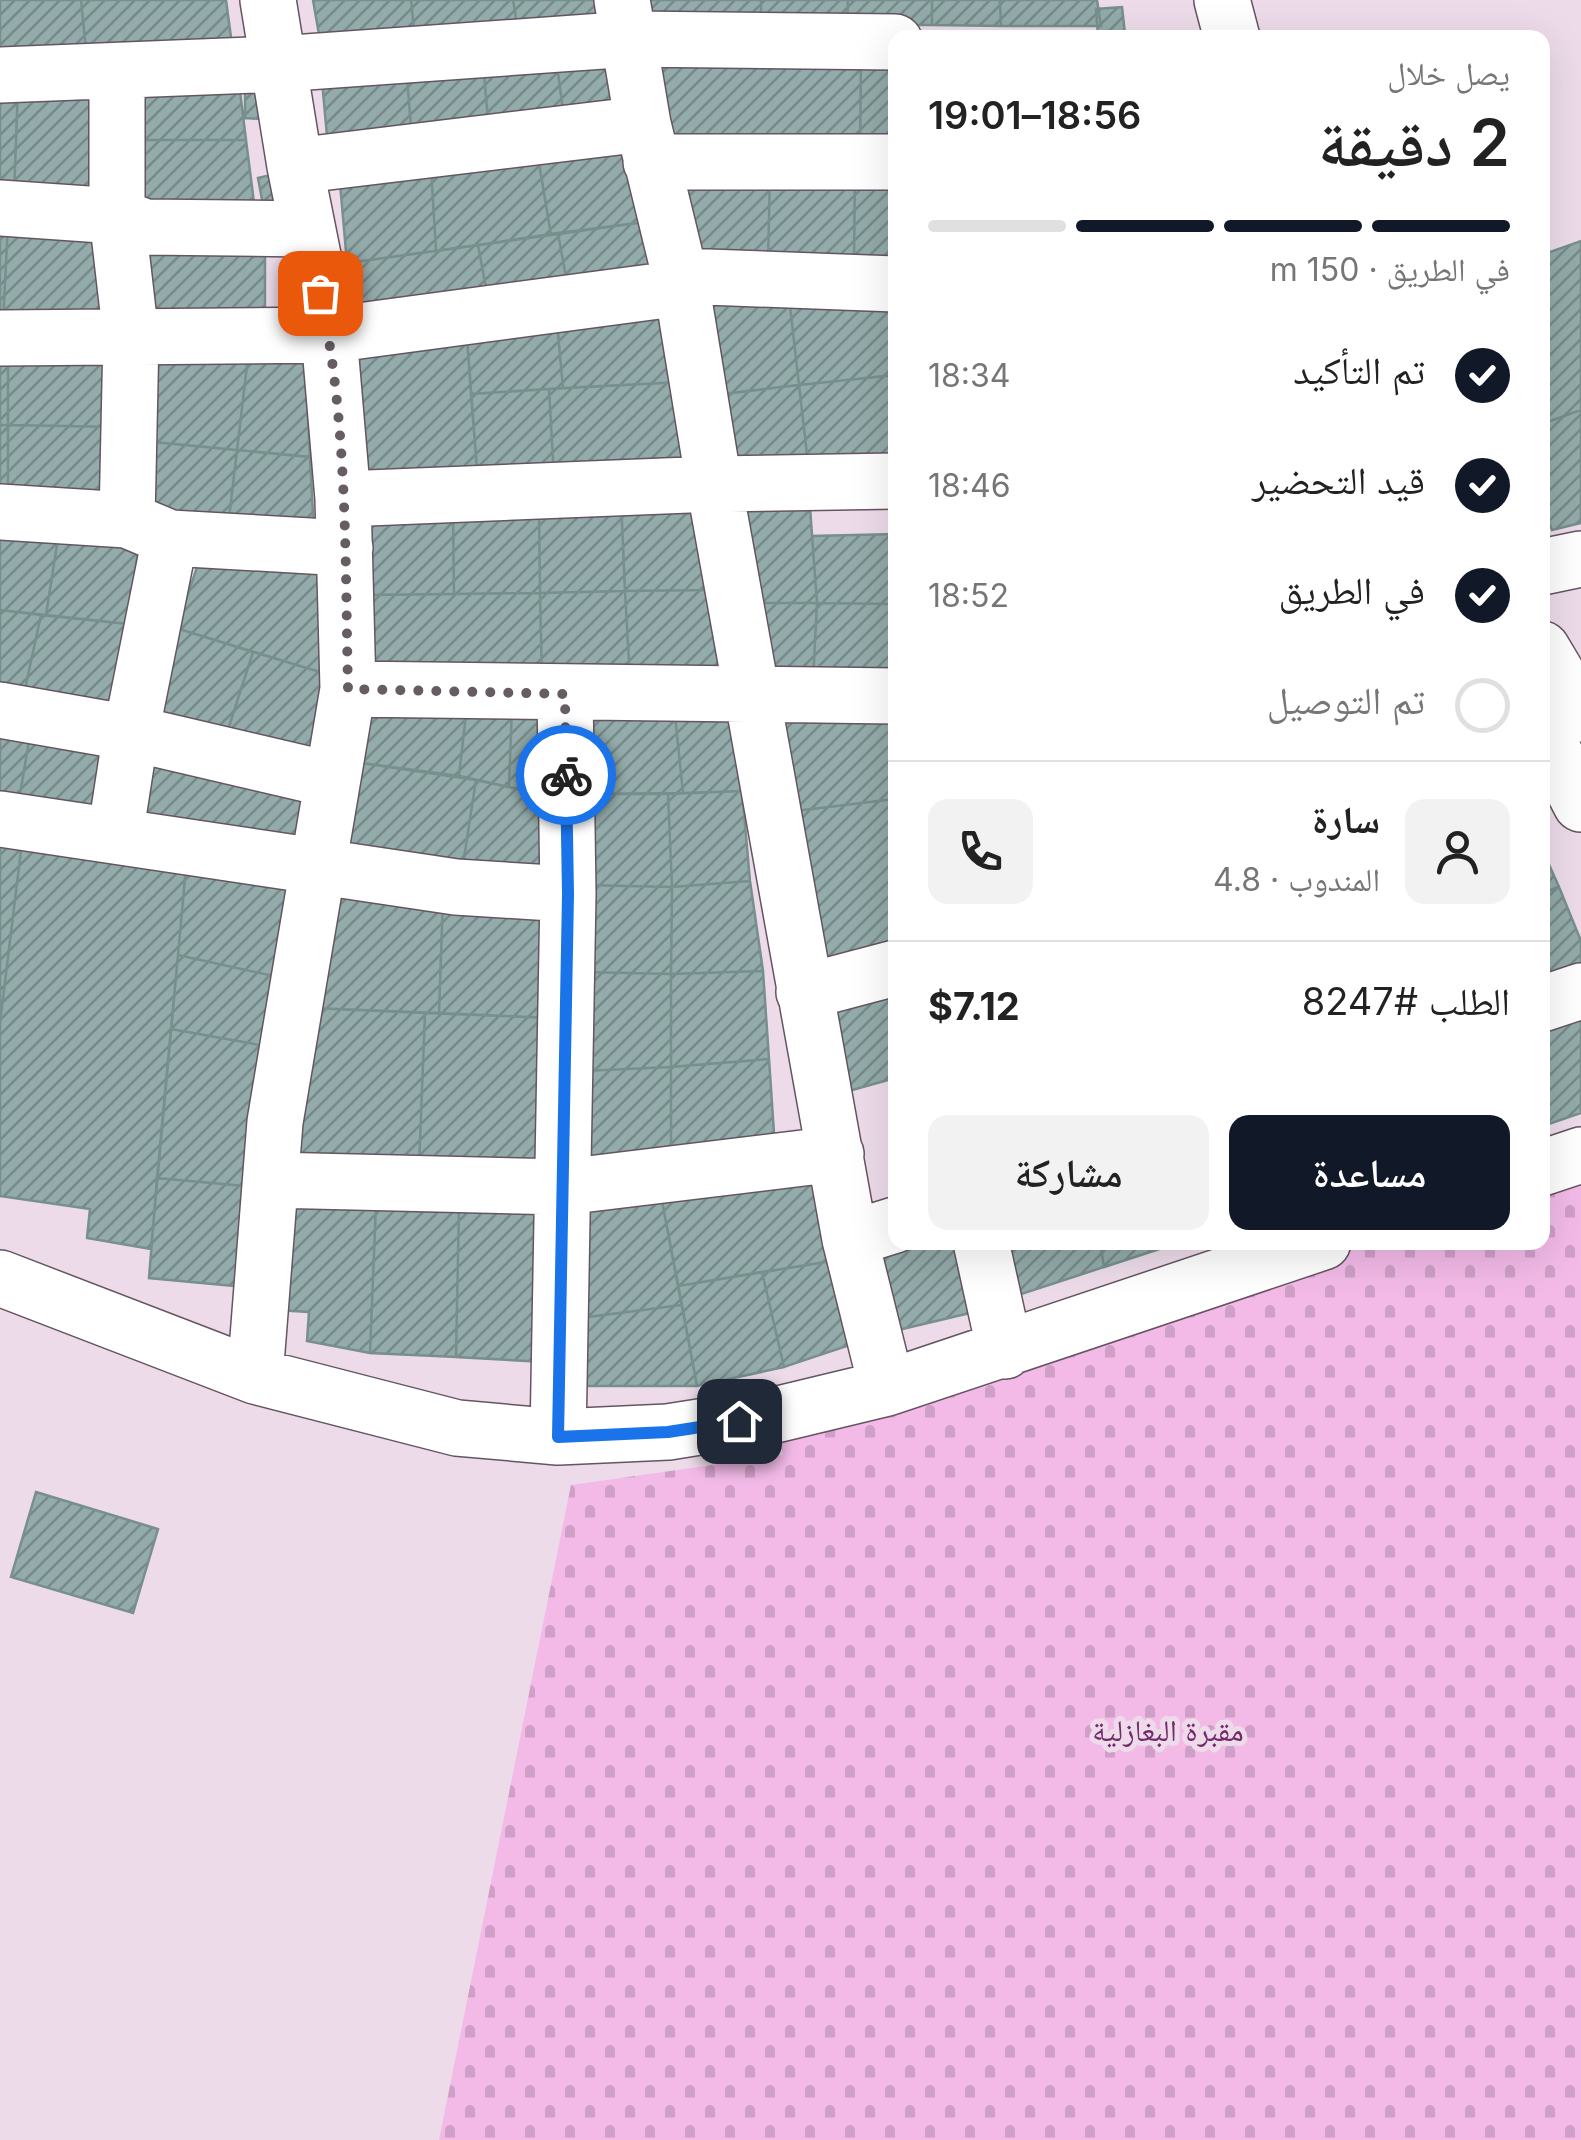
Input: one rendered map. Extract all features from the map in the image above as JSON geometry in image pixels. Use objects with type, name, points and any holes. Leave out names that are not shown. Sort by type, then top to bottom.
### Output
[{"type":"street","points":[[256,1376],[275,1122],[348,689],[344,524],[329,335],[294,166],[268,0]]},
{"type":"street","points":[[1184,0],[1192,30]]},
{"type":"street","points":[[1222,0],[1230,30]]},
{"type":"street","points":[[626,20],[647,143],[680,282],[836,1154],[872,1232],[887,1388]]},
{"type":"street","points":[[0,75],[278,64],[626,20],[888,41]]},
{"type":"street","points":[[114,836],[131,733],[148,529],[132,338],[116,216],[117,71]]},
{"type":"street","points":[[294,166],[647,143],[888,161]]},
{"type":"street","points":[[0,208],[116,216],[145,227],[307,228]]},
{"type":"street","points":[[0,338],[329,335],[680,282],[888,284]]},
{"type":"street","points":[[0,512],[148,529],[344,524],[714,484],[888,481]]},
{"type":"street","points":[[1550,565],[1581,559]]},
{"type":"street","points":[[348,689],[888,696]]},
{"type":"street","points":[[558,1437],[568,894],[565,694]]},
{"type":"street","points":[[1550,705],[1554,733],[1581,804]]},
{"type":"street","points":[[0,710],[131,733],[332,780]]},
{"type":"street","points":[[0,819],[456,887],[568,894]]},
{"type":"street","points":[[804,992],[888,970]]},
{"type":"street","points":[[1550,1001],[1581,991]]},
{"type":"street","points":[[271,1180],[564,1187],[836,1154]]},
{"type":"street","points":[[1550,1165],[1581,1154]]},
{"type":"street","points":[[983,1250],[1005,1351]]},
{"type":"street","points":[[0,1278],[256,1376],[457,1428],[558,1437],[668,1432],[774,1415],[887,1388],[1300,1250]]},
{"type":"green space","name":"مقبرة البغازلية","points":[[1581,1182],[1581,2140],[439,2140],[571,1485],[783,1455],[777,1429],[1005,1351],[1352,1250],[1550,1250],[1550,1192]]},
{"type":"building","points":[[0,0],[81,0],[87,60],[0,63]]},
{"type":"building","points":[[81,0],[226,0],[233,52],[87,60]]},
{"type":"building","points":[[313,0],[411,0],[415,39],[321,46]]},
{"type":"building","points":[[411,0],[513,0],[518,31],[415,39]]},
{"type":"building","points":[[513,0],[607,0],[612,24],[518,31]]},
{"type":"building","points":[[639,0],[761,0],[761,24],[643,23]]},
{"type":"building","points":[[761,0],[848,0],[847,25],[761,24]]},
{"type":"building","points":[[848,0],[932,0],[932,25],[847,25]]},
{"type":"building","points":[[932,0],[1000,0],[1001,26],[932,25]]},
{"type":"building","points":[[1000,0],[1097,0],[1101,26],[1001,26]]},
{"type":"building","points":[[1122,7],[1125,30],[1098,30],[1096,9]]},
{"type":"building","points":[[616,54],[624,119],[565,125],[556,58]]},
{"type":"building","points":[[556,58],[565,125],[489,132],[483,62]]},
{"type":"building","points":[[647,58],[861,60],[860,154],[666,153]]},
{"type":"building","points":[[861,60],[888,60],[888,154],[860,154]]},
{"type":"building","points":[[483,62],[489,132],[412,139],[406,66]]},
{"type":"building","points":[[406,66],[412,139],[328,147],[321,70]]},
{"type":"building","points":[[238,75],[246,140],[132,140],[131,78]]},
{"type":"building","points":[[106,82],[104,199],[14,195],[18,86]]},
{"type":"building","points":[[18,86],[14,195],[0,195],[0,87]]},
{"type":"building","points":[[245,89],[260,89],[260,119],[245,118]]},
{"type":"building","points":[[628,136],[645,222],[551,235],[537,151]]},
{"type":"building","points":[[132,140],[246,140],[256,218],[132,218]]},
{"type":"building","points":[[537,151],[551,235],[436,251],[431,168]]},
{"type":"building","points":[[431,168],[436,251],[347,263],[340,183]]},
{"type":"building","points":[[855,171],[854,264],[768,264],[770,172]]},
{"type":"building","points":[[855,171],[888,171],[888,264],[854,264]]},
{"type":"building","points":[[770,172],[768,264],[691,264],[671,175]]},
{"type":"building","points":[[271,175],[276,202],[263,205],[258,178]]},
{"type":"building","points":[[645,222],[657,284],[569,294],[558,233]]},
{"type":"building","points":[[0,223],[8,223],[3,323],[0,323]]},
{"type":"building","points":[[8,223],[103,229],[101,324],[3,323]]},
{"type":"building","points":[[152,232],[265,240],[265,318],[145,320]]},
{"type":"building","points":[[558,233],[569,294],[489,304],[478,245]]},
{"type":"building","points":[[1581,241],[1581,410],[1550,421],[1550,252]]},
{"type":"building","points":[[478,245],[489,304],[352,320],[347,263]]},
{"type":"building","points":[[697,295],[789,297],[799,385],[714,395]]},
{"type":"building","points":[[668,296],[682,382],[563,388],[556,311]]},
{"type":"building","points":[[789,297],[888,299],[888,376],[799,385]]},
{"type":"building","points":[[556,311],[563,388],[471,394],[466,324]]},
{"type":"building","points":[[466,324],[478,482],[366,490],[355,339]]},
{"type":"building","points":[[304,348],[310,457],[237,450],[249,349]]},
{"type":"building","points":[[249,349],[237,450],[143,441],[143,362]]},
{"type":"building","points":[[0,350],[8,350],[8,425],[0,425]]},
{"type":"building","points":[[8,350],[118,351],[117,427],[8,425]]},
{"type":"building","points":[[888,376],[888,460],[808,463],[799,385]]},
{"type":"building","points":[[682,382],[697,467],[554,477],[549,389]]},
{"type":"building","points":[[799,385],[808,463],[727,465],[714,395]]},
{"type":"building","points":[[549,389],[554,477],[478,482],[471,394]]},
{"type":"building","points":[[1581,410],[1581,523],[1552,530],[1550,525],[1550,421]]},
{"type":"building","points":[[0,425],[8,425],[8,497],[0,497]]},
{"type":"building","points":[[8,425],[117,427],[116,504],[8,497]]},
{"type":"building","points":[[143,441],[237,450],[228,527],[142,519]]},
{"type":"building","points":[[237,450],[310,457],[314,533],[228,527]]},
{"type":"building","points":[[733,494],[809,494],[817,603],[755,603]]},
{"type":"building","points":[[697,496],[715,590],[625,591],[621,500]]},
{"type":"building","points":[[621,500],[625,591],[540,593],[539,505]]},
{"type":"building","points":[[539,505],[540,593],[454,594],[453,510]]},
{"type":"building","points":[[453,510],[454,594],[368,595],[368,515]]},
{"type":"building","points":[[0,524],[59,532],[46,615],[0,610]]},
{"type":"building","points":[[59,532],[139,542],[128,624],[46,615]]},
{"type":"building","points":[[888,534],[888,604],[817,603],[812,536]]},
{"type":"building","points":[[203,550],[327,563],[323,673],[176,628]]},
{"type":"building","points":[[715,590],[731,682],[630,680],[625,591]]},
{"type":"building","points":[[625,591],[630,680],[542,679],[540,593]]},
{"type":"building","points":[[540,593],[542,679],[369,675],[368,595]]},
{"type":"building","points":[[755,603],[817,603],[813,681],[770,681]]},
{"type":"building","points":[[817,603],[888,604],[888,681],[813,681]]},
{"type":"building","points":[[0,610],[41,615],[25,689],[0,683]]},
{"type":"building","points":[[41,615],[128,624],[116,707],[25,689]]},
{"type":"building","points":[[176,628],[253,652],[226,736],[147,714]]},
{"type":"building","points":[[253,652],[323,673],[316,759],[226,736]]},
{"type":"building","points":[[366,702],[467,705],[459,776],[355,762]]},
{"type":"building","points":[[733,704],[742,791],[683,793],[674,706]]},
{"type":"building","points":[[467,705],[512,707],[509,787],[459,776]]},
{"type":"building","points":[[674,706],[683,793],[579,794],[577,720],[602,720],[615,708]]},
{"type":"building","points":[[512,707],[556,708],[558,798],[509,787]]},
{"type":"building","points":[[775,710],[888,711],[888,800],[795,811]]},
{"type":"building","points":[[0,723],[31,729],[18,806],[0,802]]},
{"type":"building","points":[[31,729],[110,743],[96,819],[18,806]]},
{"type":"building","points":[[142,750],[314,786],[305,852],[129,825]]},
{"type":"building","points":[[355,762],[476,780],[462,871],[338,842]]},
{"type":"building","points":[[476,780],[558,798],[556,882],[462,871]]},
{"type":"building","points":[[742,791],[750,881],[672,887],[668,794]]},
{"type":"building","points":[[579,794],[668,794],[672,887],[582,885]]},
{"type":"building","points":[[888,800],[888,950],[825,964],[795,811]]},
{"type":"building","points":[[0,831],[23,834],[0,1023]]},
{"type":"building","points":[[23,834],[187,857],[151,1249],[87,1238],[90,1209],[0,1196],[0,1023]]},
{"type":"building","points":[[187,857],[290,871],[278,977],[178,955]]},
{"type":"building","points":[[1550,867],[1559,887],[1550,890]]},
{"type":"building","points":[[750,881],[763,971],[671,974],[672,887]]},
{"type":"building","points":[[582,885],[672,887],[671,974],[584,972]]},
{"type":"building","points":[[1559,887],[1581,941],[1581,970],[1550,980],[1550,890]]},
{"type":"building","points":[[332,892],[443,898],[439,1013],[311,1008]]},
{"type":"building","points":[[443,898],[555,904],[551,1018],[439,1013]]},
{"type":"building","points":[[178,955],[278,977],[271,1047],[171,1029]]},
{"type":"building","points":[[763,971],[769,1059],[671,1067],[671,974]]},
{"type":"building","points":[[584,972],[671,974],[671,1067],[583,1071]]},
{"type":"building","points":[[888,988],[888,1080],[849,1091],[833,1004]]},
{"type":"building","points":[[311,1008],[425,1013],[419,1167],[312,1164],[287,1147]]},
{"type":"building","points":[[425,1013],[551,1018],[546,1170],[419,1167]]},
{"type":"building","points":[[1581,1018],[1581,1113],[1550,1124],[1550,1028]]},
{"type":"building","points":[[171,1029],[271,1047],[255,1187],[157,1178]]},
{"type":"building","points":[[769,1059],[775,1148],[671,1159],[671,1067]]},
{"type":"building","points":[[671,1067],[671,1159],[582,1170],[583,1071]]},
{"type":"building","points":[[815,1173],[832,1261],[678,1286],[661,1196]]},
{"type":"building","points":[[157,1178],[255,1187],[244,1287],[149,1278]]},
{"type":"building","points":[[661,1196],[682,1305],[580,1318],[580,1208]]},
{"type":"building","points":[[283,1201],[376,1204],[370,1353],[307,1341],[309,1312],[276,1310]]},
{"type":"building","points":[[376,1204],[459,1206],[456,1357],[370,1353]]},
{"type":"building","points":[[459,1206],[549,1206],[544,1362],[456,1357]]},
{"type":"building","points":[[888,1243],[888,1250],[958,1250],[974,1312],[890,1332],[868,1245]]},
{"type":"building","points":[[993,1250],[1101,1250],[1104,1267],[1003,1300]]},
{"type":"building","points":[[1101,1250],[1156,1250],[1104,1267]]},
{"type":"building","points":[[845,1259],[862,1341],[784,1367],[762,1272]]},
{"type":"building","points":[[762,1272],[784,1367],[697,1386],[678,1286]]},
{"type":"building","points":[[682,1305],[697,1386],[580,1386],[580,1318]]},
{"type":"building","points":[[36,1492],[158,1529],[133,1613],[11,1577]]},
{"type":"way so far","points":[[320,293],[329,335],[343,499],[348,689],[565,694],[566,775]]},
{"type":"route","points":[[566,775],[568,894],[558,1437],[668,1432],[739,1421]]}]
